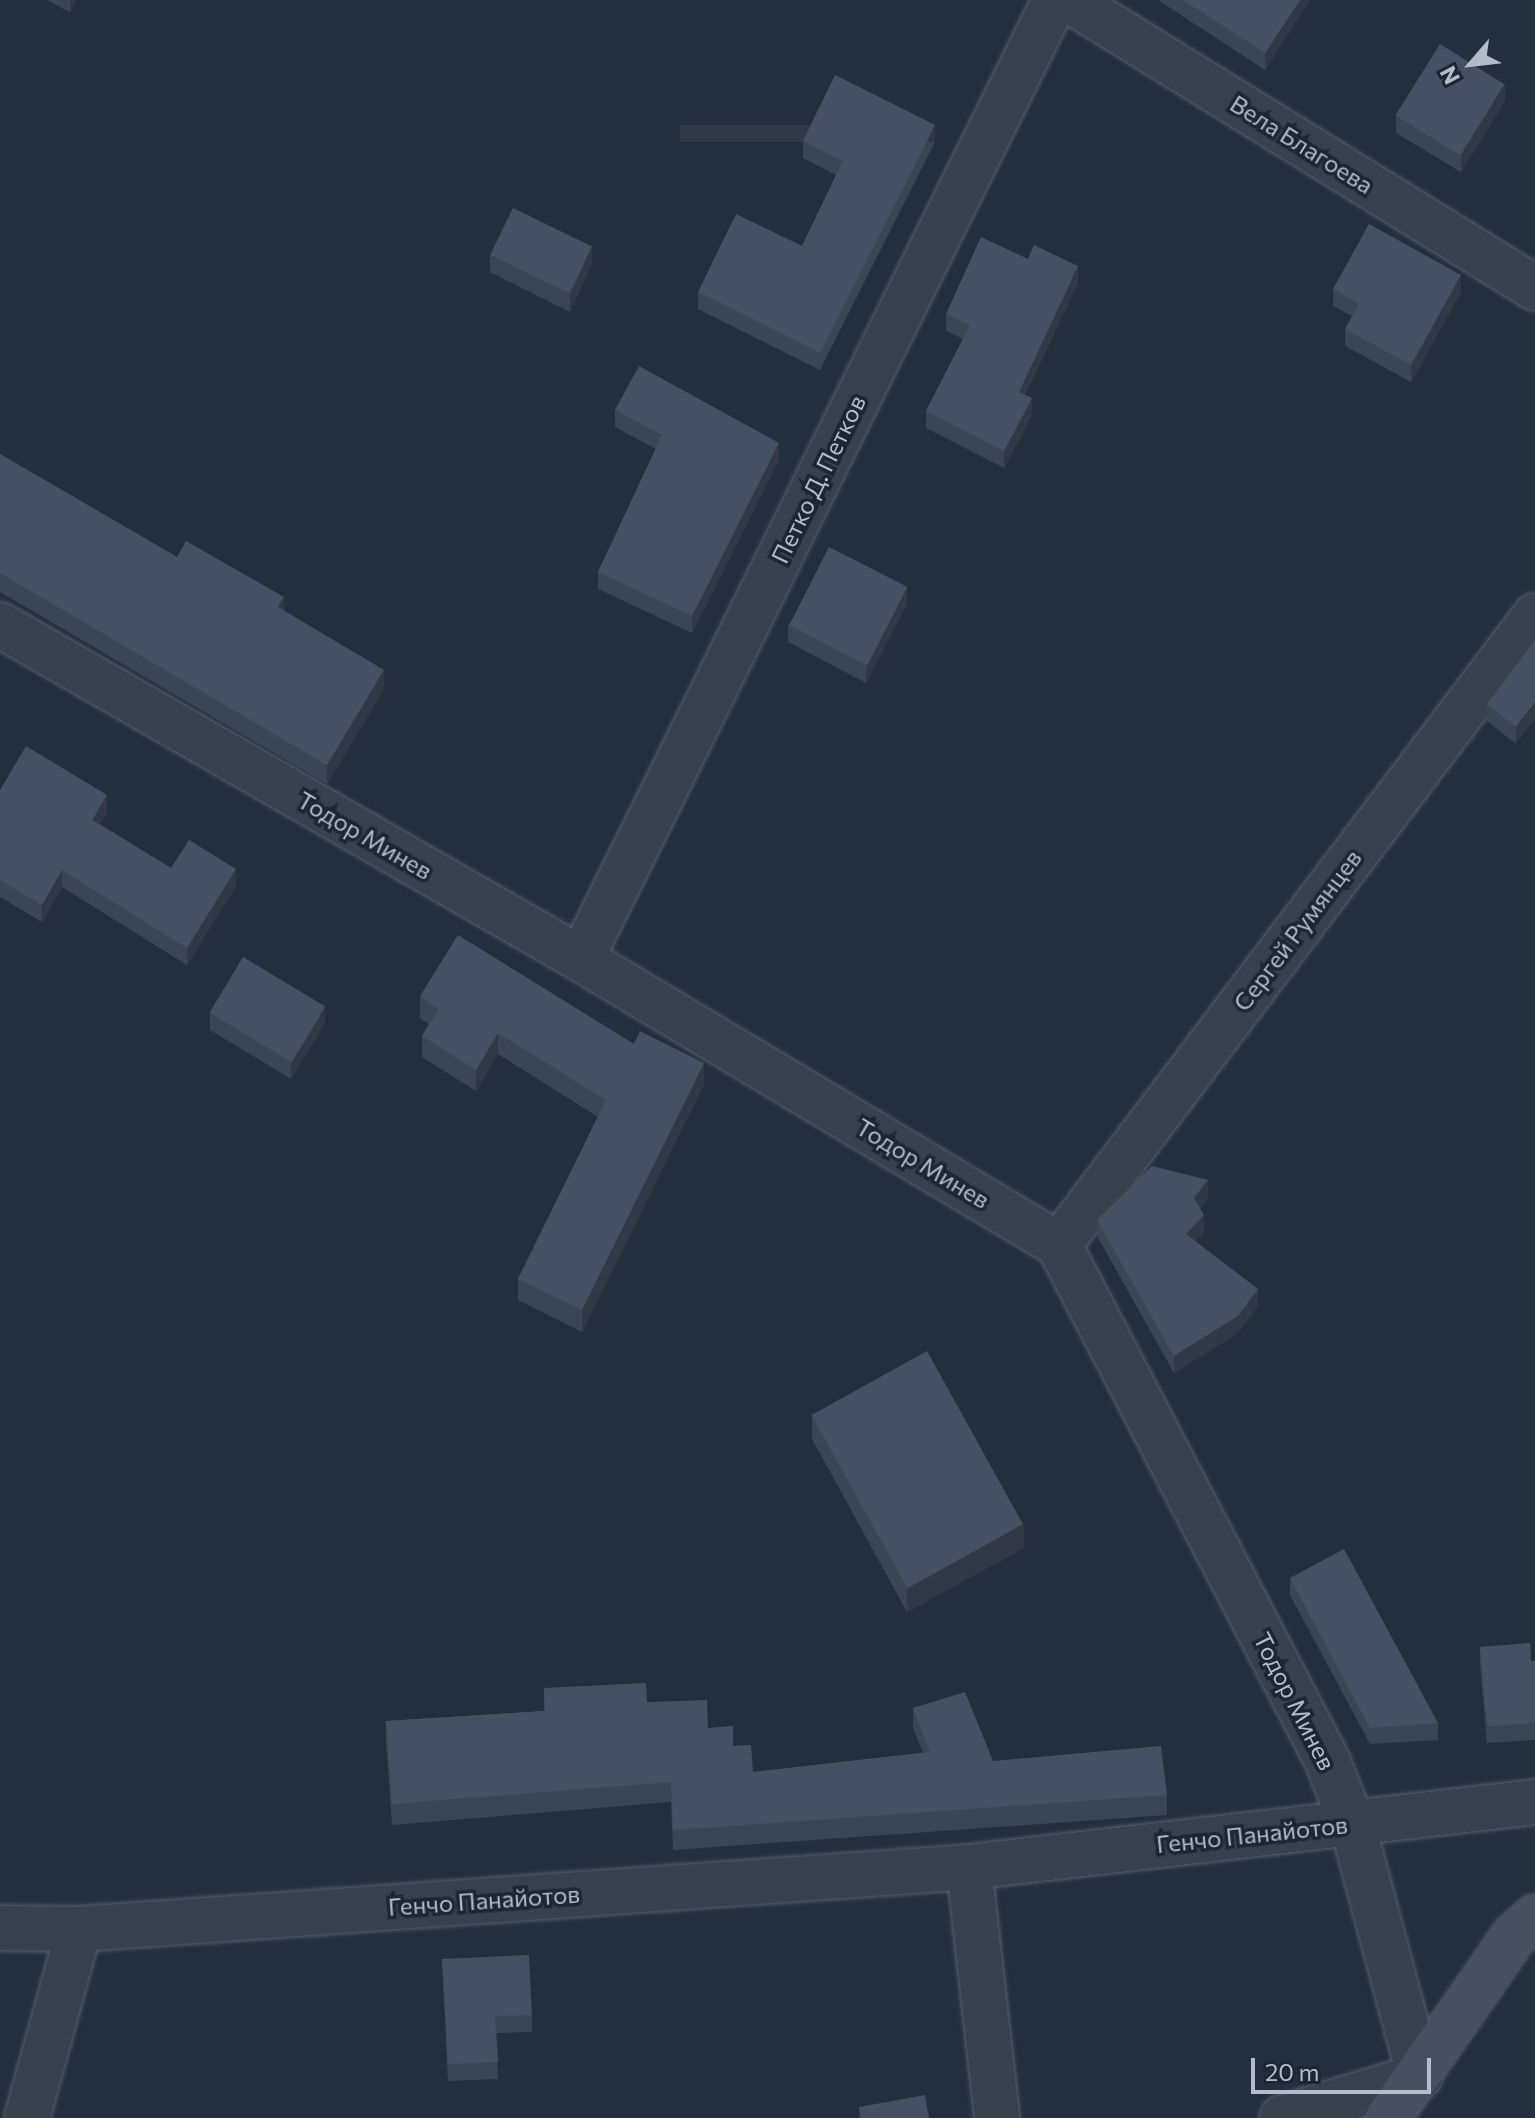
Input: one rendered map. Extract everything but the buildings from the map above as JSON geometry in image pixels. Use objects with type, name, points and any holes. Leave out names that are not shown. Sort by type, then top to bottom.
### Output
[{"type":"street","name":"Петко Д. Петков","points":[[581,959],[1055,0]]},
{"type":"street","name":"Вела Благоева","points":[[1069,0],[1535,288]]},
{"type":"street","name":"Сергей Румянцев","points":[[1059,1245],[1535,616]]},
{"type":"street","name":"Тодор Минев","points":[[0,625],[581,959],[1059,1245],[1327,1760],[1352,1823],[1420,2076]]},
{"type":"street","name":"Генчо Панайотов","points":[[0,1928],[79,1929],[969,1867],[1535,1802]]},
{"type":"street","points":[[969,1867],[997,2118]]},
{"type":"street","points":[[1388,2118],[1420,2076],[1514,1936],[1535,1917]]},
{"type":"street","points":[[27,2118],[79,1929]]},
{"type":"street","points":[[1282,2118],[1420,2076]]}]
